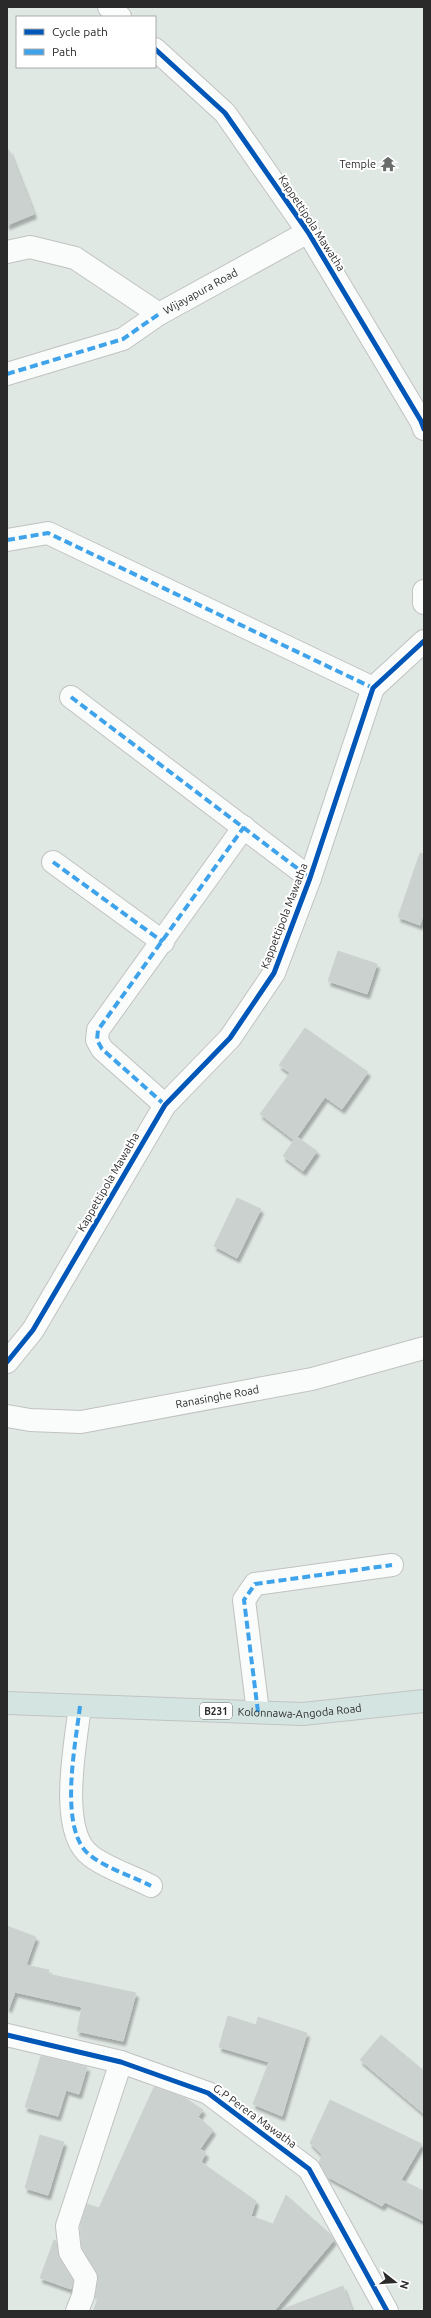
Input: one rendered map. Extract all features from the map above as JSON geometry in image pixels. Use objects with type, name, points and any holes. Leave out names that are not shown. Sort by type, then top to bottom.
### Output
[{"type":"main road","name":"Kolonnawa-Angoda Road","points":[[7,1703],[303,1714],[424,1701]]},
{"type":"street","points":[[110,7],[119,16]]},
{"type":"street","name":"Kappettipola Mawatha","points":[[156,49],[225,113],[308,232],[423,424]]},
{"type":"street","name":"Wijayapura Road","points":[[7,252],[30,247],[74,258],[158,314],[308,232]]},
{"type":"street","points":[[7,374],[123,339],[158,314]]},
{"type":"street","points":[[7,540],[48,533],[373,688]]},
{"type":"street","points":[[424,592],[424,603]]},
{"type":"street","name":"Kappettipola Mawatha","points":[[7,1362],[33,1330],[165,1105],[230,1038],[274,973],[310,878],[373,688],[424,641]]},
{"type":"street","points":[[71,697],[310,878]]},
{"type":"street","points":[[165,1105],[102,1049],[97,1040],[98,1030],[163,942],[244,827]]},
{"type":"street","points":[[53,862],[163,942]]},
{"type":"street","name":"Ranasinghe Road","points":[[7,1416],[30,1420],[81,1422],[312,1380],[424,1348]]},
{"type":"street","points":[[258,1712],[244,1600],[255,1584],[392,1565]]},
{"type":"street","points":[[80,1706],[70,1802],[76,1837],[90,1856],[151,1886]]},
{"type":"street","name":"G.P Perera Mawatha","points":[[7,2036],[122,2062],[208,2093],[309,2169],[387,2311]]},
{"type":"street","points":[[77,2311],[83,2296],[86,2278],[70,2252],[67,2226],[122,2062]]},
{"type":"building","points":[[7,150],[9,150],[34,214],[7,225]]},
{"type":"building","points":[[420,853],[424,854],[424,911],[420,925],[398,917]]},
{"type":"building","points":[[338,951],[377,964],[367,994],[328,981]]},
{"type":"building","points":[[305,1028],[368,1072],[342,1109],[325,1097],[297,1137],[317,1151],[303,1171],[283,1156],[294,1140],[260,1114],[290,1073],[279,1065]]},
{"type":"building","points":[[237,1198],[261,1209],[237,1258],[214,1246]]},
{"type":"building","points":[[7,1926],[36,1937],[26,1965],[49,1970],[48,1974],[136,1993],[123,2041],[77,2031],[82,2007],[15,1992],[9,2008],[7,2007]]},
{"type":"building","points":[[228,2016],[256,2025],[258,2017],[307,2033],[282,2116],[253,2104],[269,2062],[219,2047]]},
{"type":"building","points":[[381,2035],[424,2071],[424,2114],[360,2060]]},
{"type":"building","points":[[41,2056],[87,2067],[79,2094],[66,2090],[58,2116],[25,2107]]},
{"type":"building","points":[[154,2087],[185,2098],[203,2110],[198,2117],[213,2130],[200,2149],[206,2153],[201,2162],[256,2201],[251,2216],[273,2224],[286,2195],[330,2234],[334,2240],[274,2311],[93,2311],[98,2299],[95,2298],[98,2280],[97,2271],[82,2248],[80,2227],[87,2204],[99,2208]]},
{"type":"building","points":[[330,2100],[422,2144],[401,2180],[424,2191],[424,2221],[385,2202],[382,2206],[328,2177],[319,2162],[322,2155],[310,2143]]},
{"type":"building","points":[[40,2135],[64,2142],[48,2195],[25,2188]]},
{"type":"building","points":[[54,2240],[56,2241],[59,2258],[73,2281],[71,2289],[40,2278]]},
{"type":"building","points":[[343,2286],[352,2311],[283,2311],[283,2309]]},
{"type":"marked path","points":[[7,374],[123,339],[159,314]]},
{"type":"marked path","points":[[7,540],[48,533],[373,688]]},
{"type":"marked path","points":[[71,697],[310,878]]},
{"type":"marked path","points":[[165,1105],[102,1049],[97,1040],[98,1030],[244,827]]},
{"type":"marked path","points":[[53,862],[163,942]]},
{"type":"marked path","points":[[258,1712],[244,1600],[255,1584],[392,1565]]},
{"type":"marked path","points":[[80,1706],[71,1786],[74,1828],[81,1844],[91,1856],[112,1869],[151,1886]]},
{"type":"cycle path","points":[[156,50],[225,113],[308,232],[421,421],[424,429]]},
{"type":"cycle path","points":[[7,1362],[33,1330],[165,1105],[230,1038],[274,973],[310,878],[373,688],[424,641]]},
{"type":"cycle path","points":[[7,2035],[121,2062],[208,2093],[309,2169],[387,2311]]},
{"type":"place","name":"Temple","points":[[388,164]]}]
